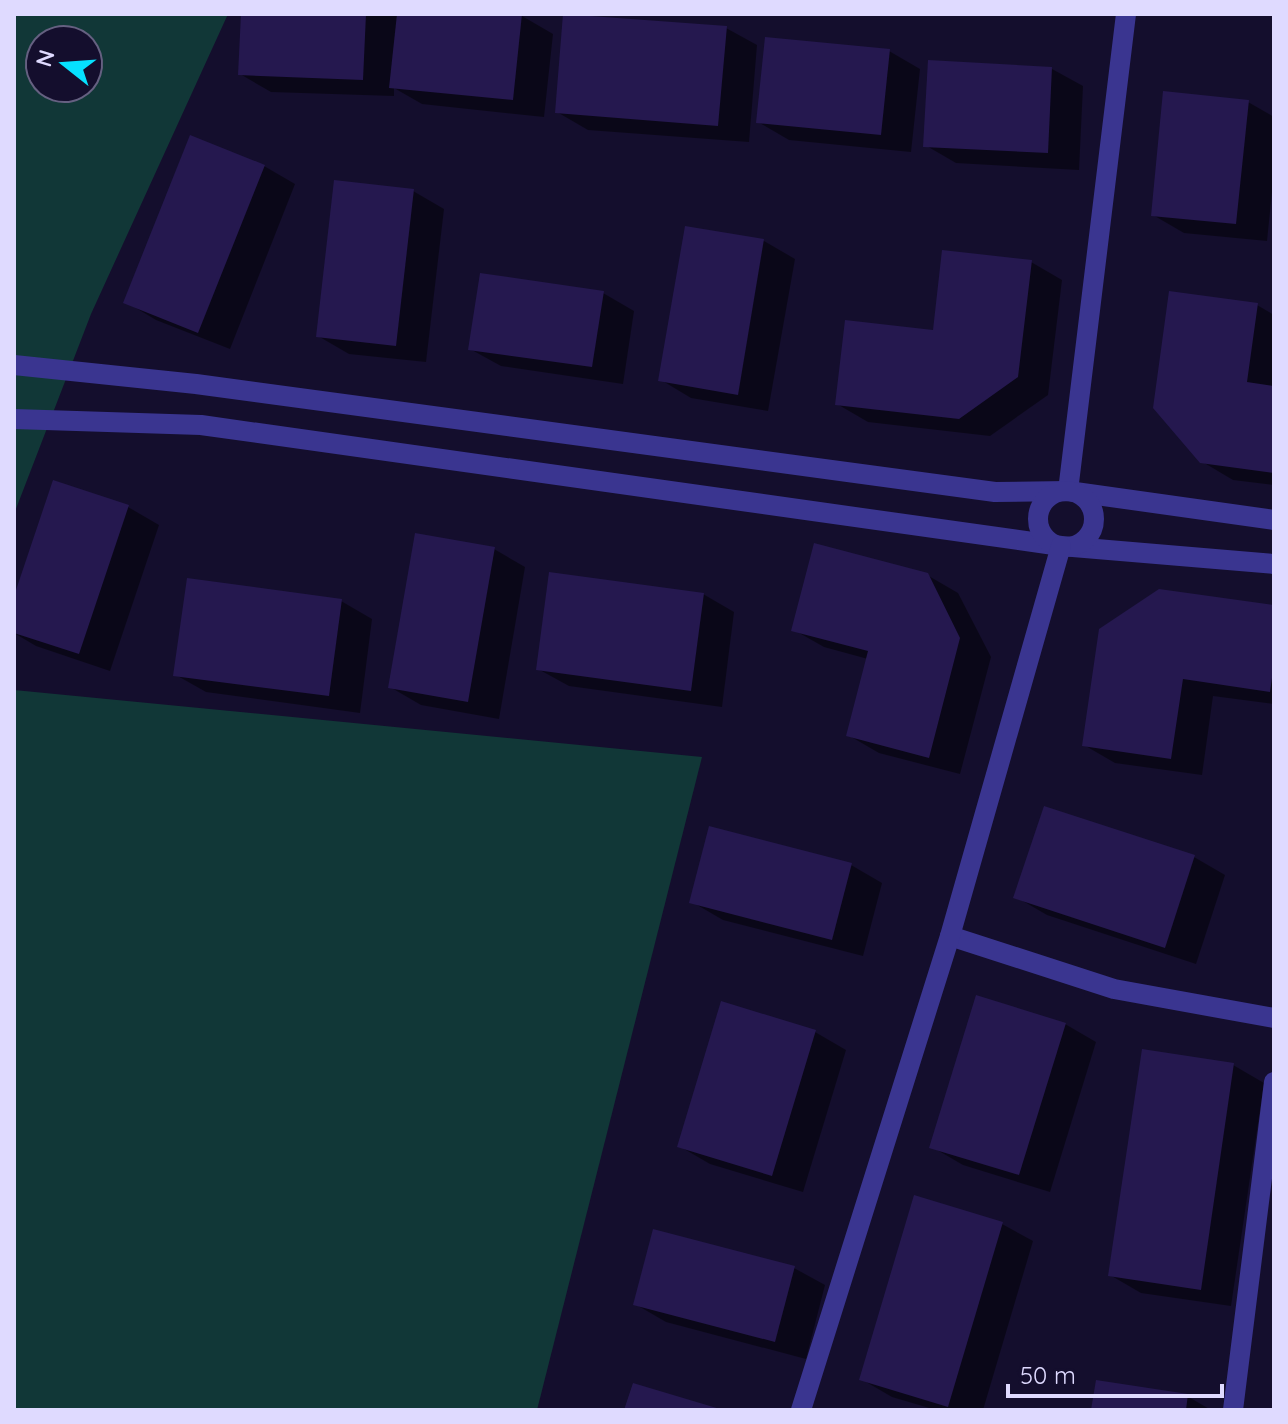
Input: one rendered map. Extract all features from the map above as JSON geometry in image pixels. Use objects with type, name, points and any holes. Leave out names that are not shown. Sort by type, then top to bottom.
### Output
[{"type":"street","points":[[1068,491],[1126,14]]},
{"type":"street","points":[[14,365],[196,384],[995,492],[1068,491],[1274,520]]},
{"type":"street","points":[[14,419],[201,425],[1061,546],[1069,547],[1084,540],[1093,526],[1094,518],[1083,496],[1068,491],[1050,495],[1039,510],[1040,529],[1052,543],[1061,546],[1274,564]]},
{"type":"street","points":[[801,1410],[950,936],[1061,546]]},
{"type":"street","points":[[950,936],[1114,989],[1274,1018]]},
{"type":"street","points":[[1233,1410],[1274,1082]]},
{"type":"green space","points":[[14,14],[228,14],[91,314],[14,514]]},
{"type":"green space","points":[[14,690],[702,757],[537,1410],[14,1410]]},
{"type":"building","points":[[241,14],[366,14],[363,80],[238,75]]},
{"type":"building","points":[[397,14],[522,14],[513,100],[389,88]]},
{"type":"building","points":[[563,14],[727,26],[718,126],[555,113]]},
{"type":"building","points":[[765,37],[890,49],[881,135],[756,123]]},
{"type":"building","points":[[928,60],[1052,67],[1048,153],[923,147]]},
{"type":"building","points":[[1163,91],[1249,100],[1236,224],[1151,216]]},
{"type":"building","points":[[190,135],[265,165],[198,333],[123,303]]},
{"type":"building","points":[[334,180],[414,189],[396,346],[316,337]]},
{"type":"building","points":[[685,226],[764,239],[738,395],[658,381]]},
{"type":"building","points":[[942,250],[1032,260],[1018,377],[959,419],[835,405],[845,320],[933,330]]},
{"type":"building","points":[[480,273],[604,291],[592,367],[468,350]]},
{"type":"building","points":[[1169,291],[1258,303],[1247,382],[1274,386],[1274,473],[1200,463],[1153,408]]},
{"type":"building","points":[[53,480],[129,505],[79,654],[14,633],[14,596]]},
{"type":"building","points":[[415,533],[495,547],[468,702],[388,688]]},
{"type":"building","points":[[814,543],[928,573],[960,638],[929,758],[846,736],[868,651],[791,631]]},
{"type":"building","points":[[549,572],[704,593],[691,691],[536,670]]},
{"type":"building","points":[[187,578],[342,599],[329,696],[173,676]]},
{"type":"building","points":[[1159,589],[1274,605],[1274,664],[1270,692],[1183,679],[1171,759],[1082,746],[1099,629]]},
{"type":"building","points":[[1044,806],[1195,855],[1165,948],[1013,898]]},
{"type":"building","points":[[709,826],[852,863],[832,940],[689,903]]},
{"type":"building","points":[[976,995],[1066,1023],[1019,1175],[929,1148]]},
{"type":"building","points":[[721,1001],[816,1030],[772,1176],[677,1147]]},
{"type":"building","points":[[1142,1049],[1234,1063],[1201,1290],[1108,1276]]},
{"type":"building","points":[[914,1195],[1003,1222],[948,1407],[859,1380]]},
{"type":"building","points":[[653,1229],[795,1266],[775,1342],[633,1305]]},
{"type":"building","points":[[1096,1380],[1188,1394],[1186,1410],[1091,1410]]},
{"type":"building","points":[[633,1383],[720,1409],[720,1410],[624,1410]]}]
